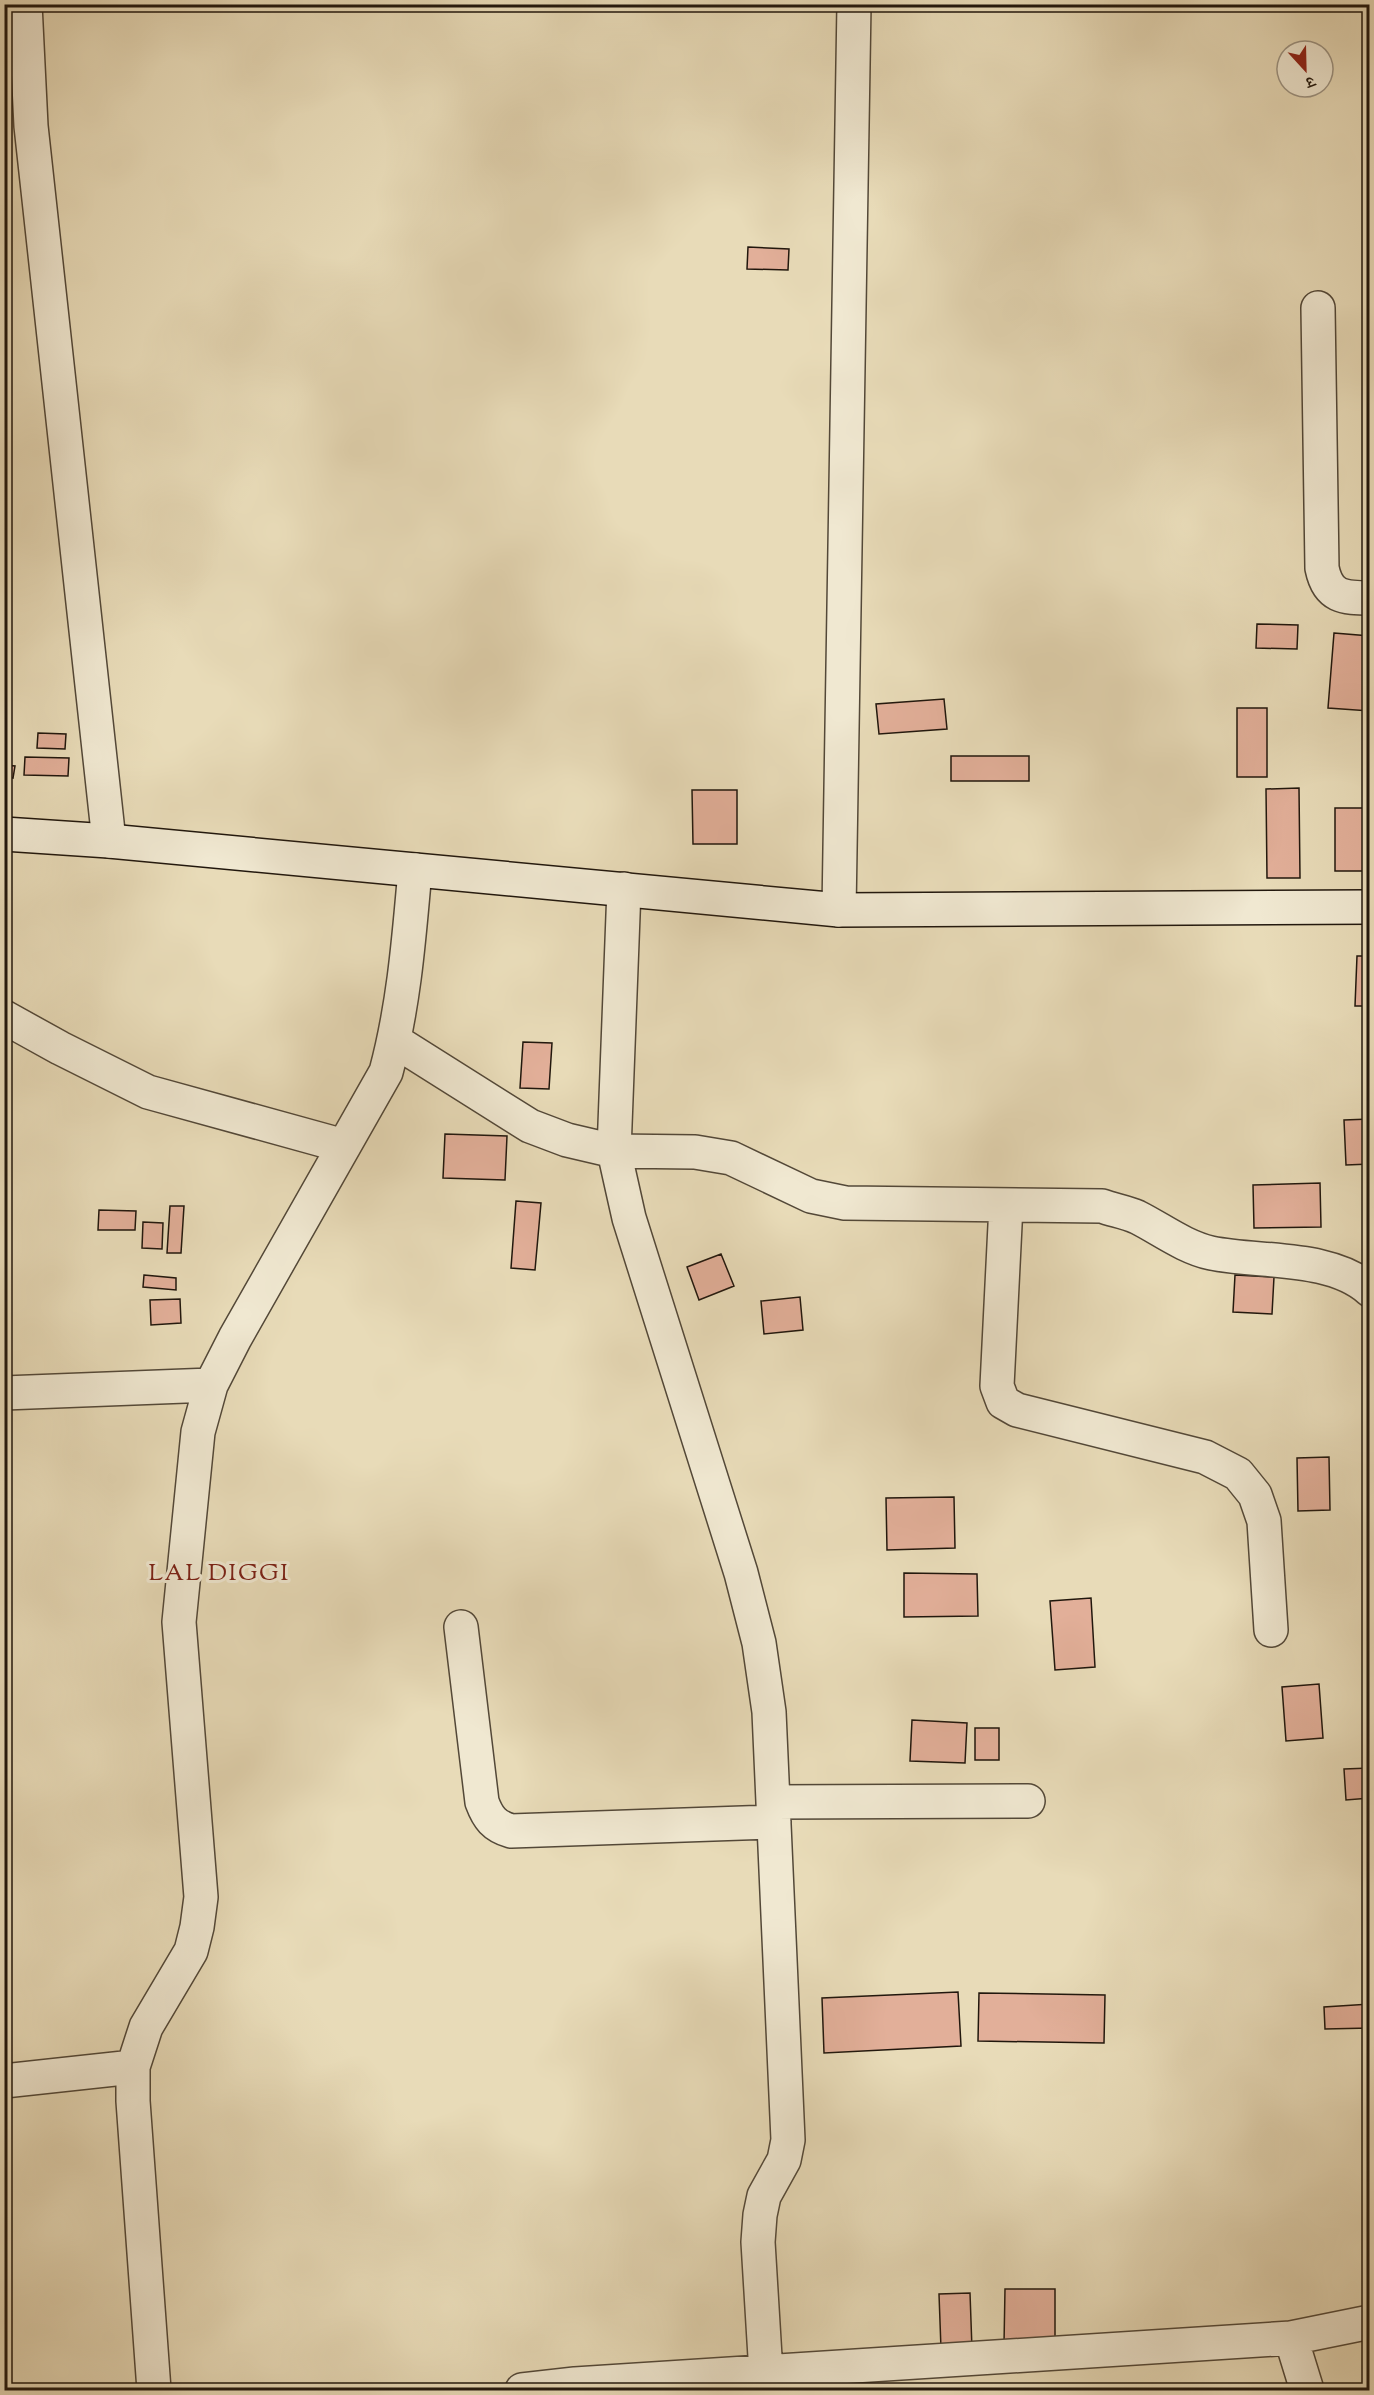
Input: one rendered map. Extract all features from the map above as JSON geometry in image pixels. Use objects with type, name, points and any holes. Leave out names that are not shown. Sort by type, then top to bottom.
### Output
[{"type":"street","points":[[25,4],[18,127],[110,841]]},
{"type":"street","points":[[839,910],[854,4]]},
{"type":"street","points":[[1318,308],[1322,568],[1325,582],[1336,594],[1350,598],[1370,598]]},
{"type":"street","points":[[4,834],[110,841],[839,910],[1370,907]]},
{"type":"street","points":[[154,2391],[133,2101],[133,2067],[146,2027],[191,1951],[201,1897],[179,1622],[198,1432],[211,1385],[235,1338],[387,1072],[406,977],[415,870]]},
{"type":"street","points":[[624,889],[614,1151],[628,1218],[741,1573],[759,1643],[769,1712],[788,2140],[784,2160],[764,2196],[759,2215],[758,2242],[766,2381]]},
{"type":"street","points":[[4,1017],[148,1092],[344,1146]]},
{"type":"street","points":[[395,1041],[530,1126],[567,1140],[614,1151],[695,1152],[731,1158],[812,1196],[845,1203],[1101,1206],[1134,1216],[1182,1242],[1210,1253],[1316,1266],[1358,1280],[1370,1290]]},
{"type":"street","points":[[1006,1205],[997,1386],[1003,1402],[1017,1410],[1204,1457],[1238,1473],[1255,1495],[1264,1521],[1271,1630]]},
{"type":"street","points":[[4,1393],[211,1385]]},
{"type":"street","points":[[461,1627],[482,1802],[488,1817],[499,1827],[511,1831],[774,1812],[1028,1801]]},
{"type":"street","points":[[4,2081],[133,2067]]},
{"type":"street","points":[[522,2391],[575,2384],[766,2381],[1291,2338],[1370,2322]]},
{"type":"street","points":[[1291,2338],[1307,2391]]},
{"type":"building","points":[[748,247],[789,249],[788,270],[747,269]]},
{"type":"building","points":[[1257,624],[1298,625],[1297,649],[1256,648]]},
{"type":"building","points":[[1334,633],[1370,636],[1370,711],[1328,708]]},
{"type":"building","points":[[944,699],[947,729],[879,734],[876,704]]},
{"type":"building","points":[[1237,708],[1267,708],[1267,777],[1237,777]]},
{"type":"building","points":[[38,733],[66,734],[65,749],[37,748]]},
{"type":"building","points":[[951,756],[1029,756],[1029,781],[951,781]]},
{"type":"building","points":[[25,757],[69,758],[68,776],[24,775]]},
{"type":"building","points":[[4,765],[15,766],[13,778],[4,776]]},
{"type":"building","points":[[1299,788],[1300,878],[1267,878],[1266,789]]},
{"type":"building","points":[[692,790],[737,790],[737,844],[693,844]]},
{"type":"building","points":[[1335,808],[1366,808],[1367,871],[1335,871]]},
{"type":"building","points":[[1357,956],[1370,956],[1370,1006],[1355,1006]]},
{"type":"building","points":[[523,1042],[552,1043],[549,1089],[520,1088]]},
{"type":"building","points":[[1370,1119],[1370,1164],[1346,1165],[1344,1120]]},
{"type":"building","points":[[445,1134],[507,1136],[505,1180],[443,1178]]},
{"type":"building","points":[[1320,1183],[1321,1227],[1254,1228],[1253,1185]]},
{"type":"building","points":[[516,1201],[541,1203],[535,1270],[511,1268]]},
{"type":"building","points":[[170,1206],[184,1206],[181,1253],[167,1253]]},
{"type":"building","points":[[99,1210],[136,1211],[135,1230],[98,1230]]},
{"type":"building","points":[[143,1222],[163,1223],[162,1249],[142,1248]]},
{"type":"building","points":[[721,1254],[734,1286],[699,1300],[687,1267]]},
{"type":"building","points":[[144,1275],[176,1278],[176,1290],[143,1287]]},
{"type":"building","points":[[1235,1275],[1274,1277],[1272,1314],[1233,1312]]},
{"type":"building","points":[[800,1297],[803,1330],[764,1334],[761,1301]]},
{"type":"building","points":[[180,1299],[181,1323],[151,1325],[150,1300]]},
{"type":"building","points":[[1329,1457],[1330,1510],[1298,1511],[1297,1458]]},
{"type":"building","points":[[954,1497],[955,1548],[887,1550],[886,1498]]},
{"type":"building","points":[[904,1573],[977,1574],[978,1616],[904,1617]]},
{"type":"building","points":[[1091,1598],[1095,1667],[1055,1670],[1050,1601]]},
{"type":"building","points":[[1319,1684],[1323,1738],[1286,1741],[1282,1687]]},
{"type":"building","points":[[912,1720],[967,1723],[965,1763],[910,1761]]},
{"type":"building","points":[[975,1728],[999,1728],[999,1760],[975,1760]]},
{"type":"building","points":[[1370,1768],[1370,1798],[1346,1800],[1344,1769]]},
{"type":"building","points":[[1370,1812],[1370,1868],[1366,1868],[1363,1813]]},
{"type":"building","points":[[958,1992],[961,2046],[824,2053],[822,1998]]},
{"type":"building","points":[[979,1993],[1105,1995],[1104,2043],[978,2041]]},
{"type":"building","points":[[1370,2004],[1370,2028],[1325,2029],[1324,2007]]},
{"type":"building","points":[[1005,2289],[1055,2289],[1055,2343],[1004,2344]]},
{"type":"building","points":[[970,2293],[972,2349],[941,2349],[939,2294]]},
{"type":"district","name":"LAL DIGGI","points":[[219,1572]]}]
